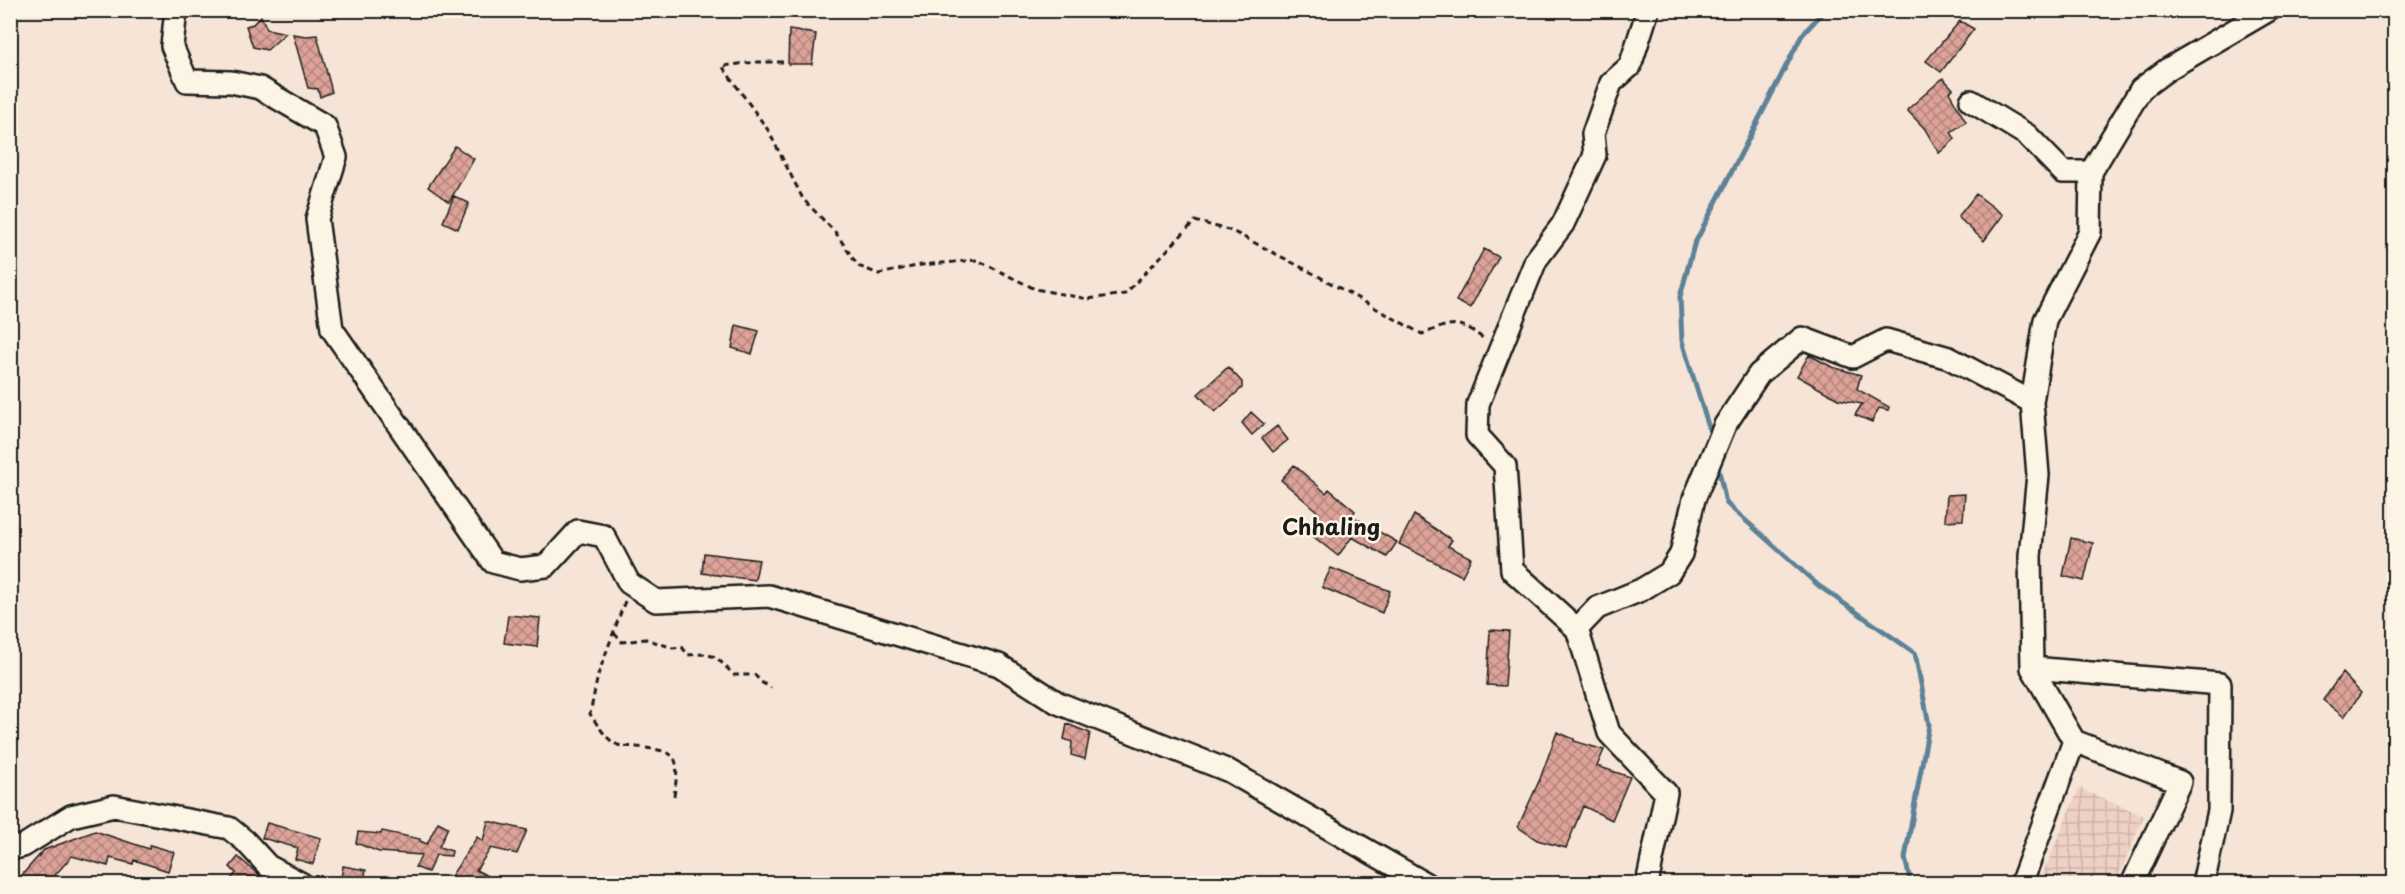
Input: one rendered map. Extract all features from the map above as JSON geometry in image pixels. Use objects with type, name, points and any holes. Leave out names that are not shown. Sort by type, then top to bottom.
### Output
[{"type":"street","points":[[176,10],[172,46],[187,81],[231,82],[260,88],[325,126],[336,157],[317,219],[332,329],[493,562],[520,569],[546,566],[578,531],[604,536],[628,583],[656,601],[769,596],[999,665],[1058,703],[1229,771],[1426,884]]},
{"type":"street","points":[[1647,884],[1666,793],[1609,733],[1578,629],[1512,570],[1505,466],[1477,435],[1478,404],[1536,260],[1563,224],[1595,155],[1593,134],[1611,83],[1630,66],[1648,10]]},
{"type":"street","points":[[2132,884],[2180,782],[2074,741],[2032,668],[2030,556],[2038,475],[2032,402],[2045,320],[2090,232],[2091,172],[2141,89],[2168,69],[2269,10]]},
{"type":"street","points":[[1971,101],[2027,135],[2063,172],[2091,172]]},
{"type":"street","points":[[1578,629],[1597,608],[1641,590],[1669,573],[1681,554],[1694,499],[1725,425],[1760,374],[1802,338],[1853,357],[1886,340],[1949,358],[2032,402]]},
{"type":"street","points":[[2032,668],[2220,684],[2219,811],[2203,884]]},
{"type":"street","points":[[2021,884],[2074,741]]},
{"type":"street","points":[[10,849],[23,846],[71,816],[114,806],[229,828],[245,841],[268,866],[302,884]]},
{"type":"path","points":[[783,62],[722,66],[768,130],[804,199],[836,233],[858,266],[879,274],[921,265],[977,261],[1035,289],[1088,299],[1125,294],[1195,221],[1232,231],[1422,334],[1454,323],[1470,328],[1500,351]]},
{"type":"path","points":[[635,587],[626,600],[598,675],[590,714],[617,745],[661,749],[672,755],[678,766],[674,796]]},
{"type":"path","points":[[614,633],[622,642],[646,639],[673,648],[682,648],[688,655],[704,654],[716,657],[734,675],[755,675],[771,688]]},
{"type":"shaded area","points":[[2079,788],[2144,816],[2116,883],[2039,883]]},
{"type":"building","points":[[261,16],[267,29],[286,33],[267,50],[253,47],[246,26],[253,24]]},
{"type":"building","points":[[1960,21],[1974,29],[1941,72],[1926,61]]},
{"type":"building","points":[[789,30],[816,34],[812,64],[788,64]]},
{"type":"building","points":[[293,34],[317,35],[332,92],[320,97],[318,89],[308,88]]},
{"type":"building","points":[[1943,78],[1953,89],[1949,92],[1966,122],[1951,132],[1955,139],[1939,153],[1925,129],[1907,110]]},
{"type":"building","points":[[455,146],[474,159],[449,202],[428,187]]},
{"type":"building","points":[[1976,194],[2003,215],[1984,241],[1958,217]]},
{"type":"building","points":[[454,196],[469,203],[458,229],[443,222]]},
{"type":"building","points":[[1484,249],[1499,257],[1470,308],[1456,301]]},
{"type":"building","points":[[736,325],[759,331],[752,354],[732,348]]},
{"type":"building","points":[[1809,355],[1832,367],[1861,375],[1857,389],[1889,407],[1888,410],[1879,408],[1872,422],[1855,415],[1862,404],[1838,399],[1797,376]]},
{"type":"building","points":[[1228,367],[1242,382],[1242,388],[1215,412],[1198,394]]},
{"type":"building","points":[[1251,412],[1264,424],[1252,435],[1242,423]]},
{"type":"building","points":[[1277,426],[1288,440],[1273,452],[1262,438]]},
{"type":"building","points":[[1294,465],[1326,493],[1329,489],[1355,511],[1352,516],[1397,542],[1387,557],[1352,537],[1338,556],[1305,530],[1319,513],[1281,480]]},
{"type":"building","points":[[1965,494],[1963,520],[1945,521],[1947,495]]},
{"type":"building","points":[[1414,515],[1452,540],[1448,546],[1471,558],[1462,576],[1399,544]]},
{"type":"building","points":[[2071,538],[2093,543],[2084,581],[2063,576]]},
{"type":"building","points":[[704,553],[759,560],[755,580],[702,573]]},
{"type":"building","points":[[1331,568],[1390,591],[1382,613],[1322,587]]},
{"type":"building","points":[[508,615],[540,618],[537,647],[504,643]]},
{"type":"building","points":[[1490,630],[1509,631],[1505,686],[1487,685]]},
{"type":"building","points":[[2342,673],[2361,693],[2344,717],[2323,700]]},
{"type":"building","points":[[1067,724],[1090,733],[1085,759],[1071,755],[1072,742],[1064,739]]},
{"type":"building","points":[[1557,732],[1574,741],[1604,750],[1597,766],[1630,777],[1612,820],[1583,806],[1566,848],[1537,840],[1518,827],[1540,779]]},
{"type":"building","points":[[488,821],[527,830],[517,854],[491,848],[476,870],[503,884],[446,884],[477,837],[483,841]]},
{"type":"building","points":[[438,822],[448,827],[439,847],[452,851],[451,856],[436,855],[428,872],[415,867],[422,855],[379,852],[356,843],[358,832],[381,834],[382,831],[420,839],[427,844]]},
{"type":"building","points":[[267,823],[321,838],[313,864],[295,859],[298,848],[262,838]]},
{"type":"building","points":[[95,831],[149,849],[150,845],[174,852],[168,871],[134,860],[133,864],[110,858],[108,866],[72,856],[47,884],[14,884],[44,850]]},
{"type":"building","points":[[238,857],[260,876],[254,884],[227,884],[236,873],[230,867]]},
{"type":"building","points":[[343,866],[366,870],[363,884],[340,884]]},
{"type":"waterway","points":[[1712,438],[1682,341],[1680,297],[1694,245],[1802,35],[1825,10]]},
{"type":"waterway","points":[[1717,462],[1726,503],[1819,586],[1915,653],[1929,725],[1905,858],[1911,884]]},
{"type":"district","name":"Chhaling","points":[[1331,527]]}]
